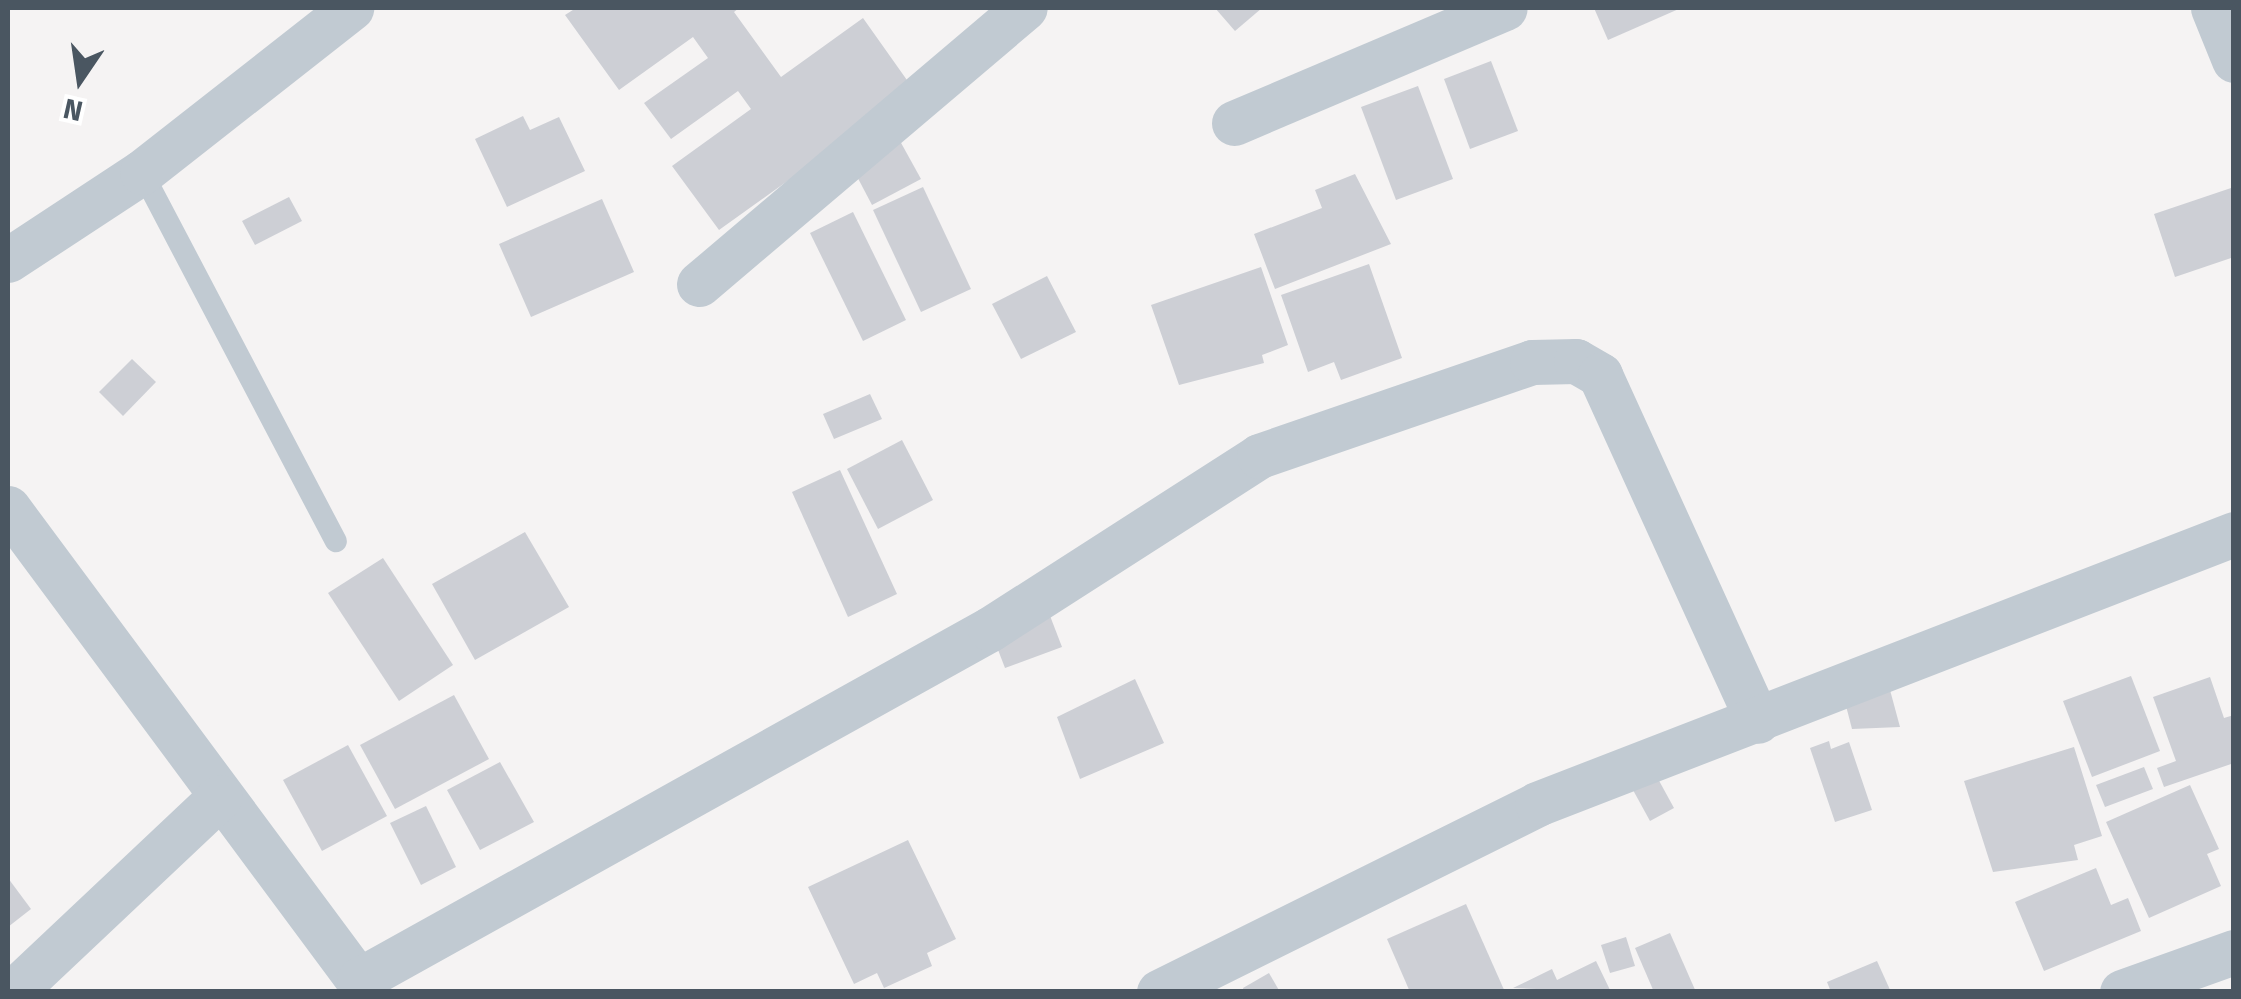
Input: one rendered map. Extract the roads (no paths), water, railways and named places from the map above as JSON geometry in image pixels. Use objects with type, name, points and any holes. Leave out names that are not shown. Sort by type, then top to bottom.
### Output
[{"type":"street","points":[[8,260],[142,172],[352,8]]},
{"type":"street","points":[[699,284],[1025,8]]},
{"type":"street","points":[[1234,123],[1505,8]]},
{"type":"street","points":[[2213,8],[2234,60]]},
{"type":"street","points":[[8,508],[363,986],[990,630],[1259,456],[1532,362],[1576,361],[1600,375],[1758,721]]},
{"type":"street","points":[[1159,992],[1537,804],[2234,534]]},
{"type":"street","points":[[12,992],[220,797]]},
{"type":"street","points":[[2122,992],[2234,952]]},
{"type":"lane","points":[[142,172],[336,541]]}]
